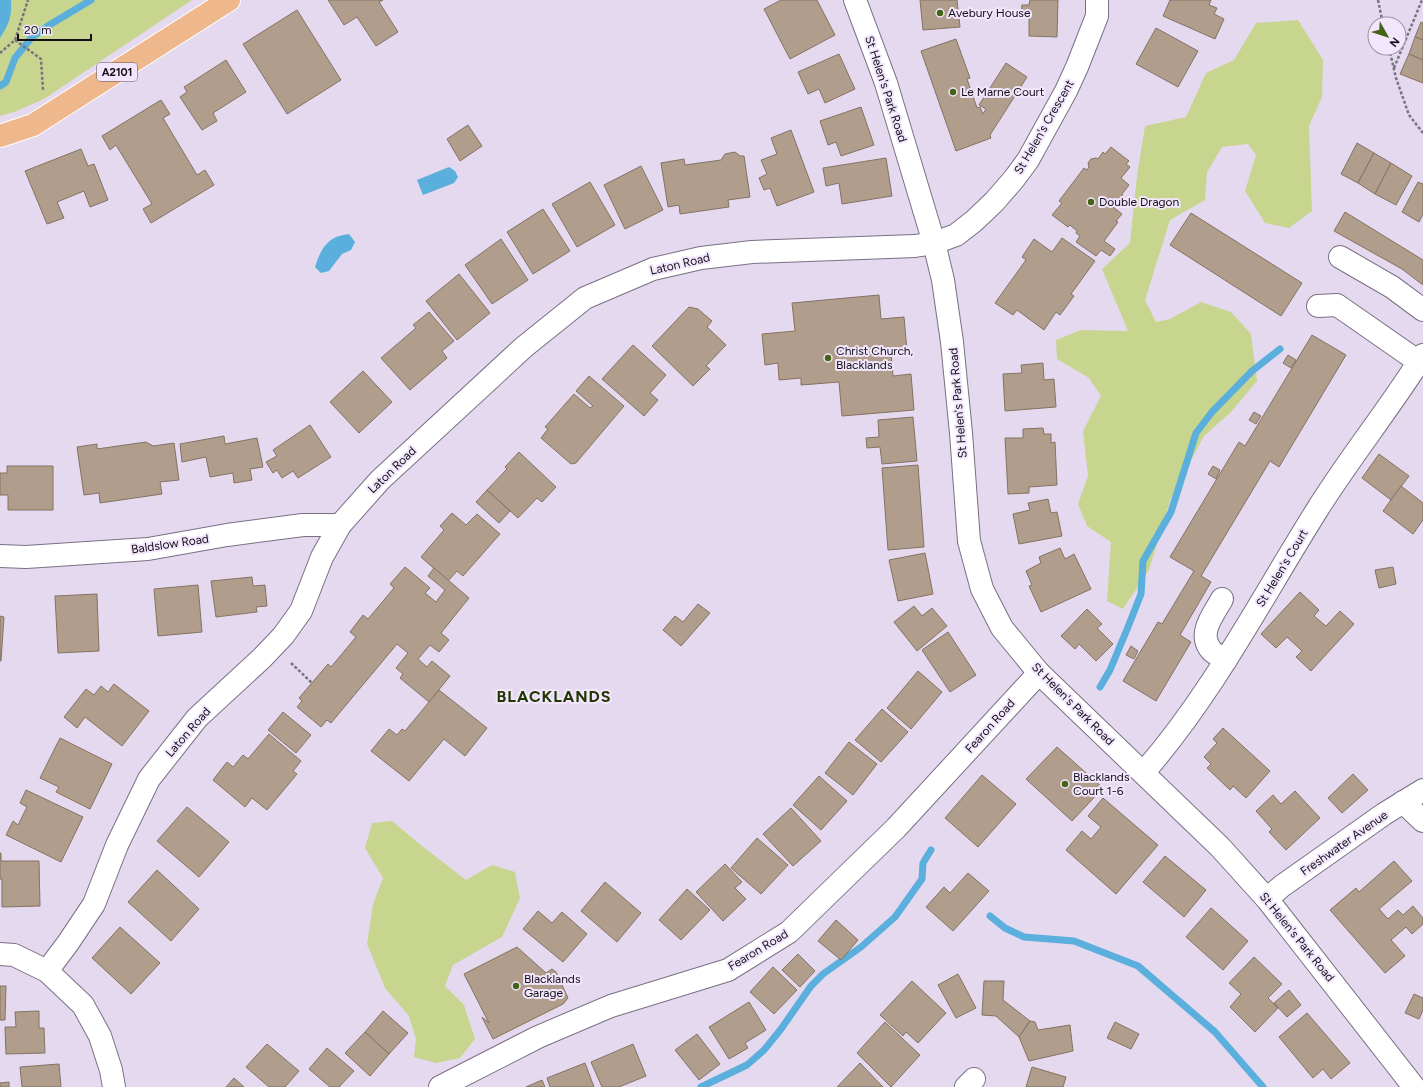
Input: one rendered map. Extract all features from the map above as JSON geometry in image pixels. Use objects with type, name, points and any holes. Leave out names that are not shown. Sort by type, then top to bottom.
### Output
[{"type":"main road","name":"A2101","points":[[0,136],[33,125],[229,0]]},
{"type":"street","name":"St Helen's Park Road","points":[[855,0],[886,83],[934,243],[943,280],[952,342],[961,433],[969,541],[982,589],[1002,628],[1039,673],[1220,846],[1267,899],[1414,1087]]},
{"type":"street","name":"St Helen's Crescent","points":[[934,243],[956,234],[974,221],[994,202],[1028,160],[1066,91],[1077,67],[1097,16],[1097,0]]},
{"type":"street","name":"Laton Road","points":[[47,971],[94,904],[117,844],[149,779],[197,718],[262,658],[283,636],[301,611],[322,556],[340,525],[380,480],[524,347],[585,298],[653,268],[701,258],[752,252],[915,246],[934,243]]},
{"type":"street","points":[[1340,257],[1392,287],[1423,310]]},
{"type":"street","points":[[1318,306],[1337,305],[1421,358]]},
{"type":"street","name":"St Helen's Court","points":[[1144,772],[1167,746],[1226,660],[1318,509],[1421,358]]},
{"type":"street","name":"Baldslow Road","points":[[0,556],[26,557],[148,549],[227,535],[303,525],[340,525]]},
{"type":"street","points":[[1222,599],[1206,628],[1205,638],[1211,650],[1226,660]]},
{"type":"street","name":"Fearon Road","points":[[440,1087],[538,1037],[610,1006],[728,970],[789,932],[896,828],[1039,673]]},
{"type":"street","name":"Freshwater Avenue","points":[[1267,899],[1282,886],[1378,818],[1423,790]]},
{"type":"street","points":[[1403,802],[1423,821]]},
{"type":"street","points":[[0,954],[14,955],[47,971],[83,1005],[100,1036],[111,1070],[114,1087]]},
{"type":"path","points":[[0,53],[15,40],[28,0]]},
{"type":"path","points":[[1378,0],[1381,16]]},
{"type":"path","points":[[1394,68],[1422,0]]},
{"type":"path","points":[[15,40],[41,59],[44,99],[52,113]]},
{"type":"path","points":[[1391,56],[1396,78],[1409,115],[1423,133]]},
{"type":"path","points":[[273,646],[312,683]]},
{"type":"green space","points":[[0,0],[192,0],[44,99],[14,112],[0,116]]},
{"type":"green space","points":[[1298,20],[1323,60],[1322,97],[1309,126],[1312,211],[1289,228],[1265,223],[1245,191],[1256,155],[1248,144],[1222,147],[1207,172],[1205,200],[1170,220],[1145,300],[1156,322],[1170,319],[1201,302],[1231,312],[1251,334],[1257,381],[1231,412],[1204,436],[1171,498],[1149,570],[1123,609],[1107,601],[1111,542],[1087,526],[1078,504],[1088,476],[1083,431],[1101,396],[1089,378],[1057,359],[1056,340],[1081,330],[1128,331],[1102,269],[1130,243],[1137,176],[1145,126],[1186,117],[1206,73],[1234,60],[1256,23]]},
{"type":"green space","points":[[392,821],[466,880],[492,865],[515,872],[520,898],[502,937],[453,965],[445,986],[464,1005],[475,1039],[460,1058],[436,1063],[414,1057],[416,1039],[409,1016],[385,988],[367,944],[373,904],[383,878],[365,848],[372,823]]},
{"type":"water","points":[[0,0],[11,0],[11,11],[6,29],[0,38]]},
{"type":"water","points":[[449,167],[455,171],[458,177],[454,183],[423,195],[417,180]]},
{"type":"water","points":[[349,234],[355,242],[351,250],[342,254],[329,271],[321,273],[315,267],[326,244],[336,237]]},
{"type":"building","points":[[328,0],[383,0],[379,2],[398,32],[376,46],[357,17],[344,25]]},
{"type":"building","points":[[781,0],[817,0],[835,35],[790,59],[764,9]]},
{"type":"building","name":"Avebury House","points":[[920,0],[957,0],[960,27],[923,30]]},
{"type":"building","points":[[1030,0],[1058,0],[1057,37],[1029,36],[1029,16],[1021,15],[1022,5],[1029,5]]},
{"type":"building","points":[[1170,0],[1211,0],[1209,5],[1217,8],[1214,14],[1224,19],[1215,39],[1163,16]]},
{"type":"building","points":[[297,10],[341,80],[287,114],[243,44]]},
{"type":"building","points":[[1421,22],[1423,23],[1423,40],[1415,37]]},
{"type":"building","points":[[1156,28],[1198,51],[1178,87],[1136,64]]},
{"type":"building","points":[[1415,37],[1423,40],[1423,60],[1409,54]]},
{"type":"building","name":"Le Marne Court","points":[[956,39],[970,78],[967,79],[977,108],[980,107],[983,114],[986,109],[979,105],[1006,63],[1027,77],[990,135],[991,138],[956,151],[921,51]]},
{"type":"building","points":[[839,54],[855,89],[825,103],[819,89],[808,94],[798,72]]},
{"type":"building","points":[[1409,54],[1423,60],[1423,83],[1400,74]]},
{"type":"building","points":[[226,60],[246,92],[213,113],[217,121],[202,130],[180,97],[187,92],[184,87]]},
{"type":"building","points":[[161,100],[170,114],[163,118],[197,175],[205,170],[214,185],[151,223],[143,209],[152,204],[116,145],[110,150],[102,136]]},
{"type":"building","points":[[861,107],[874,145],[841,156],[836,142],[828,145],[820,121]]},
{"type":"building","points":[[468,125],[482,146],[460,161],[447,139]]},
{"type":"building","points":[[791,130],[814,192],[777,206],[770,188],[764,190],[759,178],[767,174],[761,160],[777,154],[771,138]]},
{"type":"building","points":[[1357,143],[1374,153],[1358,183],[1341,174]]},
{"type":"building","name":"Double Dragon","points":[[1111,147],[1129,161],[1126,164],[1130,167],[1121,178],[1129,185],[1122,194],[1123,200],[1119,206],[1113,207],[1122,214],[1104,241],[1115,249],[1110,256],[1101,250],[1096,256],[1076,242],[1080,236],[1076,233],[1077,231],[1070,225],[1068,227],[1052,215],[1062,203],[1059,201],[1084,168],[1087,170],[1089,167],[1088,163],[1091,159],[1098,159],[1103,152],[1105,154]]},
{"type":"building","points":[[81,149],[88,166],[94,164],[108,200],[90,207],[84,191],[57,202],[64,218],[47,224],[25,171]]},
{"type":"building","points":[[735,152],[740,156],[744,156],[750,197],[728,200],[729,207],[680,214],[679,205],[668,207],[661,163],[684,159],[685,165],[721,160],[725,154]]},
{"type":"building","points":[[1374,153],[1391,163],[1375,194],[1358,183]]},
{"type":"building","points":[[886,158],[892,196],[842,204],[839,183],[826,186],[823,168]]},
{"type":"building","points":[[1391,163],[1412,176],[1396,205],[1375,194]]},
{"type":"building","points":[[641,166],[663,210],[625,229],[604,185]]},
{"type":"building","points":[[590,182],[615,225],[577,247],[552,204]]},
{"type":"building","points":[[1418,182],[1423,184],[1423,214],[1419,222],[1402,212]]},
{"type":"building","points":[[543,209],[570,251],[533,274],[507,232]]},
{"type":"building","points":[[1345,212],[1423,260],[1423,285],[1402,269],[1334,231]]},
{"type":"building","points":[[1191,213],[1302,283],[1281,316],[1170,245]]},
{"type":"building","points":[[1062,238],[1095,261],[1071,294],[1074,296],[1060,315],[1056,312],[1044,330],[1017,310],[1013,315],[995,303],[1026,260],[1022,257],[1034,239],[1052,252]]},
{"type":"building","points":[[501,239],[528,280],[492,304],[465,265]]},
{"type":"building","points":[[459,274],[490,313],[457,340],[426,301]]},
{"type":"building","name":"Christ Church, Blacklands","points":[[879,295],[881,319],[904,317],[907,351],[891,352],[893,376],[911,374],[914,410],[842,416],[839,382],[801,385],[801,378],[779,380],[778,363],[765,365],[762,334],[795,331],[792,303]]},
{"type":"building","points":[[689,307],[698,309],[712,321],[707,327],[726,345],[706,366],[710,369],[693,386],[652,346]]},
{"type":"building","points":[[429,312],[454,341],[442,351],[447,358],[410,390],[381,358],[416,328],[413,325]]},
{"type":"building","points":[[1312,335],[1346,355],[1279,467],[1270,461],[1201,576],[1211,582],[1180,635],[1191,642],[1156,701],[1123,681],[1158,622],[1162,624],[1194,571],[1170,557],[1239,442],[1245,446]]},
{"type":"building","points":[[633,345],[666,375],[650,393],[658,400],[644,416],[602,379]]},
{"type":"building","points":[[1288,355],[1296,360],[1291,368],[1283,363]]},
{"type":"building","points":[[1043,363],[1044,380],[1054,379],[1056,407],[1005,411],[1003,374],[1022,373],[1021,365]]},
{"type":"building","points":[[363,371],[392,402],[359,433],[330,402]]},
{"type":"building","points":[[589,376],[624,406],[576,463],[571,464],[541,438],[548,429],[545,427],[574,394],[590,408],[593,406],[576,391]]},
{"type":"building","points":[[1254,412],[1261,416],[1256,424],[1249,420]]},
{"type":"building","points":[[913,417],[917,461],[882,464],[880,447],[867,448],[866,438],[879,437],[878,420]]},
{"type":"building","points":[[310,425],[331,457],[298,478],[293,471],[282,478],[277,470],[273,473],[266,462],[277,456],[273,450]]},
{"type":"building","points":[[1043,428],[1044,434],[1051,434],[1051,443],[1055,442],[1057,485],[1029,487],[1029,493],[1008,494],[1005,438],[1023,438],[1023,429]]},
{"type":"building","points":[[224,436],[225,444],[257,438],[263,467],[250,469],[252,480],[234,483],[233,473],[210,477],[206,457],[182,462],[180,444]]},
{"type":"building","points":[[146,442],[153,446],[174,443],[179,480],[160,482],[162,494],[100,503],[99,493],[84,495],[77,447],[97,444],[97,449]]},
{"type":"building","points":[[519,452],[556,487],[542,502],[537,498],[518,518],[487,490],[507,469],[505,467]]},
{"type":"building","points":[[1379,454],[1409,476],[1391,500],[1362,478]]},
{"type":"building","points":[[918,465],[924,547],[888,550],[882,468]]},
{"type":"building","points":[[7,466],[53,466],[53,510],[8,510],[8,495],[0,495],[0,473],[7,473]]},
{"type":"building","points":[[1213,466],[1220,470],[1216,479],[1208,474]]},
{"type":"building","points":[[1401,486],[1423,503],[1423,520],[1413,534],[1383,511]]},
{"type":"building","points":[[487,490],[510,511],[499,523],[476,502]]},
{"type":"building","points":[[1048,499],[1051,513],[1057,512],[1062,536],[1019,544],[1013,514],[1030,510],[1028,503]]},
{"type":"building","points":[[452,513],[466,525],[477,514],[500,534],[463,576],[457,571],[448,581],[421,557],[444,530],[440,526]]},
{"type":"building","points":[[1060,548],[1065,559],[1074,554],[1091,589],[1041,612],[1029,586],[1032,585],[1026,571],[1041,563],[1039,557]]},
{"type":"building","points":[[925,553],[933,594],[898,601],[889,560]]},
{"type":"building","points":[[405,567],[430,588],[425,593],[436,602],[445,590],[428,576],[434,568],[469,598],[441,633],[449,640],[439,652],[430,645],[418,659],[427,667],[432,661],[450,676],[429,702],[400,678],[403,674],[396,668],[408,653],[397,644],[331,723],[327,720],[321,727],[297,707],[302,701],[299,698],[328,664],[331,667],[356,637],[350,632],[363,615],[368,619],[394,588],[390,584]]},
{"type":"building","points":[[1393,567],[1396,584],[1379,588],[1375,570]]},
{"type":"building","points":[[252,577],[253,586],[265,585],[267,606],[256,607],[257,612],[216,617],[211,581]]},
{"type":"building","points":[[198,585],[202,632],[158,636],[154,589]]},
{"type":"building","points":[[1300,592],[1319,610],[1314,616],[1326,626],[1340,611],[1354,624],[1311,671],[1296,657],[1302,651],[1287,637],[1276,648],[1261,634]]},
{"type":"building","points":[[97,594],[99,651],[58,653],[55,596]]},
{"type":"building","points":[[698,604],[710,613],[681,646],[663,630],[675,616],[683,622]]},
{"type":"building","points":[[914,606],[922,616],[932,608],[947,626],[917,651],[894,622]]},
{"type":"building","points":[[1087,609],[1102,624],[1097,628],[1113,644],[1096,661],[1079,644],[1075,649],[1061,636]]},
{"type":"building","points":[[0,616],[4,617],[1,661],[0,661]]},
{"type":"building","points":[[948,632],[976,675],[950,692],[922,650]]},
{"type":"building","points":[[1131,646],[1138,651],[1134,659],[1126,655]]},
{"type":"building","points":[[918,671],[942,692],[911,729],[887,708]]},
{"type":"building","points":[[114,684],[149,711],[122,746],[85,717],[77,728],[64,717],[86,689],[94,695],[101,686],[108,692]]},
{"type":"building","points":[[439,690],[487,728],[465,756],[444,739],[409,781],[371,751],[389,729],[397,735],[402,729],[405,731]]},
{"type":"building","points":[[882,709],[908,732],[881,762],[855,740]]},
{"type":"building","points":[[283,712],[311,735],[296,753],[268,730]]},
{"type":"building","points":[[1223,728],[1270,771],[1246,798],[1233,786],[1230,790],[1207,768],[1211,764],[1204,757],[1217,743],[1213,739]]},
{"type":"building","points":[[269,734],[301,761],[293,771],[297,774],[267,810],[252,798],[245,807],[213,780],[227,762],[233,767],[243,755],[248,759]]},
{"type":"building","points":[[60,738],[112,764],[90,809],[56,792],[59,787],[40,778]]},
{"type":"building","points":[[849,742],[877,764],[853,795],[825,773]]},
{"type":"building","name":"Blacklands Court 1-6","points":[[1057,747],[1103,788],[1072,821],[1026,779]]},
{"type":"building","points":[[1353,774],[1368,790],[1342,813],[1328,798]]},
{"type":"building","points":[[982,775],[1016,804],[978,847],[945,818]]},
{"type":"building","points":[[819,776],[847,801],[821,830],[793,805]]},
{"type":"building","points":[[26,790],[83,817],[61,862],[6,835],[13,821],[18,825],[27,807],[20,803]]},
{"type":"building","points":[[1295,791],[1320,818],[1286,850],[1269,832],[1272,829],[1256,811],[1273,795],[1281,804]]},
{"type":"building","points":[[1103,798],[1158,845],[1116,894],[1066,850],[1082,831],[1091,839],[1101,827],[1088,816]]},
{"type":"building","points":[[187,807],[229,842],[199,877],[157,841]]},
{"type":"building","points":[[791,808],[821,841],[793,866],[763,834]]},
{"type":"building","points":[[757,838],[788,865],[761,894],[731,868]]},
{"type":"building","points":[[0,853],[1,861],[39,861],[40,906],[2,907]]},
{"type":"building","points":[[1165,856],[1206,890],[1184,917],[1143,882]]},
{"type":"building","points":[[1394,861],[1412,881],[1379,909],[1388,919],[1398,910],[1403,915],[1413,906],[1423,918],[1423,924],[1412,934],[1406,927],[1391,940],[1405,956],[1385,973],[1330,910],[1356,888],[1359,892]]},
{"type":"building","points":[[725,864],[742,882],[735,888],[746,899],[723,921],[696,892]]},
{"type":"building","points":[[157,870],[199,909],[171,941],[128,902]]},
{"type":"building","points":[[968,873],[989,891],[953,931],[926,907],[944,887],[950,893]]},
{"type":"building","points":[[605,882],[641,913],[617,942],[581,911]]},
{"type":"building","points":[[687,889],[710,910],[681,940],[659,920]]},
{"type":"building","points":[[1211,908],[1248,941],[1223,970],[1186,937]]},
{"type":"building","points":[[538,911],[552,923],[562,912],[587,934],[563,962],[523,929]]},
{"type":"building","points":[[836,920],[858,940],[841,960],[818,941]]},
{"type":"building","points":[[120,927],[160,963],[131,994],[92,958]]},
{"type":"building","name":"Blacklands Garage","points":[[517,947],[546,973],[552,969],[556,972],[568,998],[563,1004],[493,1039],[482,1017],[489,1023],[464,974]]},
{"type":"building","points":[[798,954],[815,971],[800,987],[782,970]]},
{"type":"building","points":[[1254,957],[1282,984],[1268,998],[1278,1008],[1255,1032],[1230,1007],[1241,994],[1229,983]]},
{"type":"building","points":[[773,967],[797,990],[774,1014],[750,992]]},
{"type":"building","points":[[958,974],[976,1008],[956,1018],[938,985]]},
{"type":"building","points":[[912,981],[946,1013],[918,1043],[906,1032],[903,1036],[880,1015]]},
{"type":"building","points":[[984,981],[1004,981],[1003,1000],[1030,1021],[1019,1037],[996,1016],[982,1015]]},
{"type":"building","points":[[0,986],[6,986],[5,1020],[0,1020]]},
{"type":"building","points":[[1289,990],[1301,1005],[1287,1017],[1274,1003]]},
{"type":"building","points":[[1414,994],[1423,998],[1423,1010],[1419,1019],[1405,1013]]},
{"type":"building","points":[[749,1002],[766,1030],[745,1043],[748,1048],[729,1059],[709,1027]]},
{"type":"building","points":[[39,1011],[39,1028],[44,1028],[45,1053],[6,1054],[5,1027],[16,1027],[15,1012]]},
{"type":"building","points":[[383,1011],[408,1033],[389,1054],[365,1032]]},
{"type":"building","points":[[1307,1013],[1350,1063],[1331,1079],[1323,1069],[1313,1078],[1279,1037]]},
{"type":"building","points":[[1030,1021],[1035,1022],[1038,1030],[1070,1025],[1073,1051],[1029,1061],[1019,1037]]},
{"type":"building","points":[[885,1022],[920,1055],[891,1087],[857,1053]]},
{"type":"building","points":[[1115,1022],[1139,1034],[1131,1049],[1107,1038]]},
{"type":"building","points":[[365,1032],[389,1054],[370,1076],[345,1053]]},
{"type":"building","points":[[697,1034],[720,1064],[699,1080],[675,1050]]},
{"type":"building","points":[[267,1044],[299,1071],[285,1087],[269,1087],[246,1067]]},
{"type":"building","points":[[633,1044],[646,1076],[619,1087],[602,1087],[591,1062]]},
{"type":"building","points":[[327,1048],[354,1071],[339,1087],[330,1087],[309,1069]]},
{"type":"building","points":[[585,1063],[594,1087],[550,1087],[547,1078]]},
{"type":"building","points":[[860,1063],[883,1087],[837,1087]]},
{"type":"building","points":[[59,1064],[61,1087],[22,1087],[20,1067]]},
{"type":"building","points":[[1032,1067],[1066,1077],[1063,1087],[1026,1087]]},
{"type":"building","points":[[234,1078],[244,1087],[226,1087]]},
{"type":"building","points":[[542,1080],[545,1087],[526,1087]]},
{"type":"building","points":[[9,1082],[9,1087],[0,1087],[0,1083]]},
{"type":"waterway","points":[[0,86],[6,82],[15,58],[32,37],[91,0]]},
{"type":"waterway","points":[[1100,687],[1110,670],[1141,594],[1143,561],[1171,512],[1196,433],[1212,412],[1252,371],[1280,349]]},
{"type":"waterway","points":[[701,1087],[747,1065],[764,1050],[781,1029],[811,986],[823,974],[861,947],[895,917],[922,879],[923,863],[931,850]]},
{"type":"waterway","points":[[990,916],[1005,928],[1024,937],[1074,941],[1138,966],[1215,1032],[1263,1087]]},
{"type":"place","name":"Avebury House","points":[[940,13]]},
{"type":"place","name":"Le Marne Court","points":[[953,92]]},
{"type":"place","name":"Double Dragon","points":[[1091,202]]},
{"type":"place","name":"Christ Church, Blacklands","points":[[828,358]]},
{"type":"place","name":"Blacklands Court 1-6","points":[[1065,784]]},
{"type":"place","name":"Blacklands Garage","points":[[516,986]]},
{"type":"district","name":"BLACKLANDS","points":[[554,696]]}]
